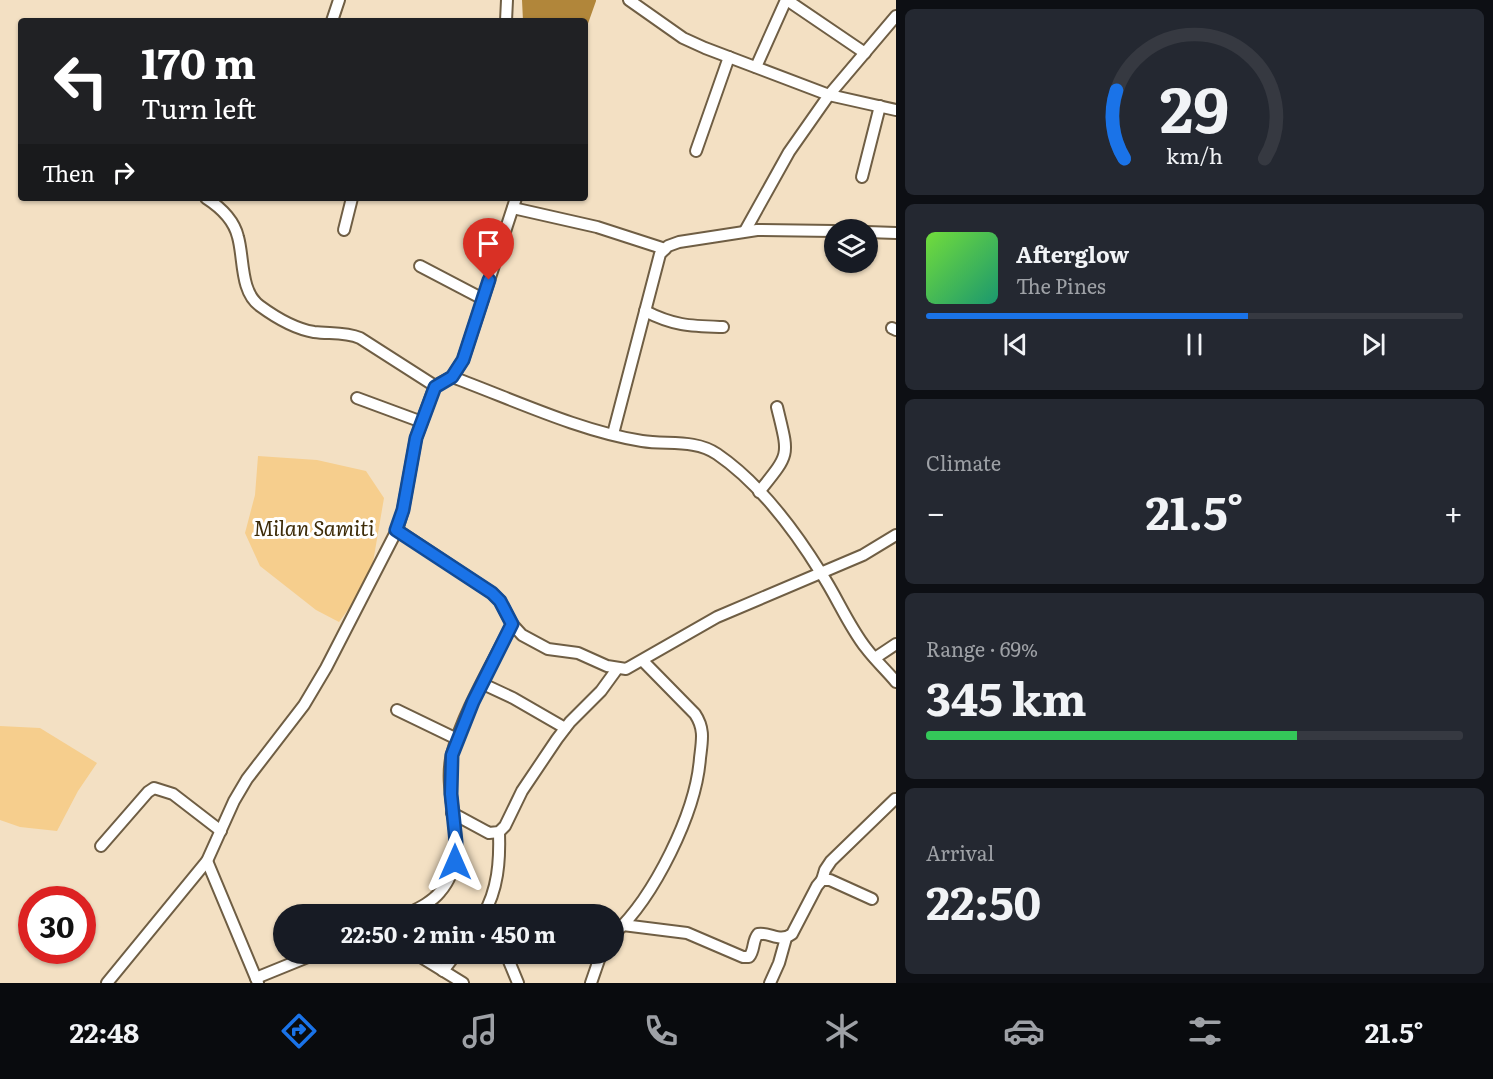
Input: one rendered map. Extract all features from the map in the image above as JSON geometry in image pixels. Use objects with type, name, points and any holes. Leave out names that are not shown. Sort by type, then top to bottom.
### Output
[{"type":"street","points":[[333,18],[339,0]]},
{"type":"street","points":[[506,18],[507,0]]},
{"type":"street","points":[[629,0],[684,38],[729,57],[829,95],[896,110]]},
{"type":"street","points":[[756,67],[787,0],[865,53]]},
{"type":"street","points":[[745,231],[789,152],[829,95],[896,16]]},
{"type":"street","points":[[696,151],[729,57]]},
{"type":"street","points":[[862,177],[880,106]]},
{"type":"street","points":[[211,201],[229,219],[238,234],[248,289],[252,299],[260,306],[303,330],[348,334],[360,338],[435,387]]},
{"type":"street","points":[[344,230],[351,201]]},
{"type":"street","points":[[107,983],[207,861],[234,801],[304,705],[326,668],[396,530],[403,510],[416,438],[435,387],[452,377],[463,360],[514,203],[665,249]]},
{"type":"street","points":[[613,434],[660,254],[665,249],[679,242],[745,231],[824,231]]},
{"type":"street","points":[[878,232],[896,232]]},
{"type":"street","points":[[420,266],[483,299]]},
{"type":"street","points":[[645,311],[664,321],[677,324],[723,327]]},
{"type":"street","points":[[452,377],[578,424],[613,434],[659,443],[699,446],[715,452],[744,475],[795,536],[822,573],[865,647],[896,682]]},
{"type":"street","points":[[357,398],[422,422]]},
{"type":"street","points":[[759,492],[785,457],[787,447],[777,406]]},
{"type":"street","points":[[396,530],[492,593],[500,601],[512,624],[522,635],[548,649],[578,653],[617,669],[626,669],[643,661],[717,616],[863,555],[896,535]]},
{"type":"street","points":[[426,904],[439,893],[447,882],[455,862],[456,842],[450,768],[457,739],[512,624]]},
{"type":"street","points":[[875,658],[896,644]]},
{"type":"street","points":[[624,924],[666,861],[688,812],[699,772],[703,732],[701,723],[695,714],[643,661]]},
{"type":"street","points":[[452,813],[489,833],[499,832],[506,826],[522,791],[565,728],[601,690],[617,669]]},
{"type":"street","points":[[483,684],[513,698],[565,728]]},
{"type":"street","points":[[397,710],[457,739]]},
{"type":"street","points":[[101,846],[154,788],[173,794],[221,831]]},
{"type":"street","points":[[624,926],[687,933],[743,957],[749,957],[758,934],[763,933],[780,939],[792,934],[831,861],[895,799]]},
{"type":"street","points":[[488,904],[493,894],[498,870],[499,832]]},
{"type":"street","points":[[207,861],[257,980],[293,964]]},
{"type":"street","points":[[822,880],[830,880],[872,899]]},
{"type":"street","points":[[770,983],[786,938]]},
{"type":"street","points":[[432,964],[463,983]]},
{"type":"street","points":[[444,971],[449,964]]},
{"type":"street","points":[[510,964],[518,983]]},
{"type":"street","points":[[591,983],[598,964]]},
{"type":"green space","name":"Milan Samiti","points":[[258,456],[317,460],[366,471],[384,498],[370,580],[339,622],[316,610],[260,566],[245,533],[255,495]]},
{"type":"green space","points":[[0,726],[40,728],[97,763],[78,791],[57,831],[20,827],[0,820]]},
{"type":"shaded area","points":[[522,0],[596,0],[588,24],[588,18],[523,18]]},
{"type":"route","points":[[455,862],[456,842],[450,768],[452,755],[473,702],[512,624],[500,601],[492,593],[396,530],[403,510],[416,438],[435,387],[452,377],[463,360],[489,280]]}]
